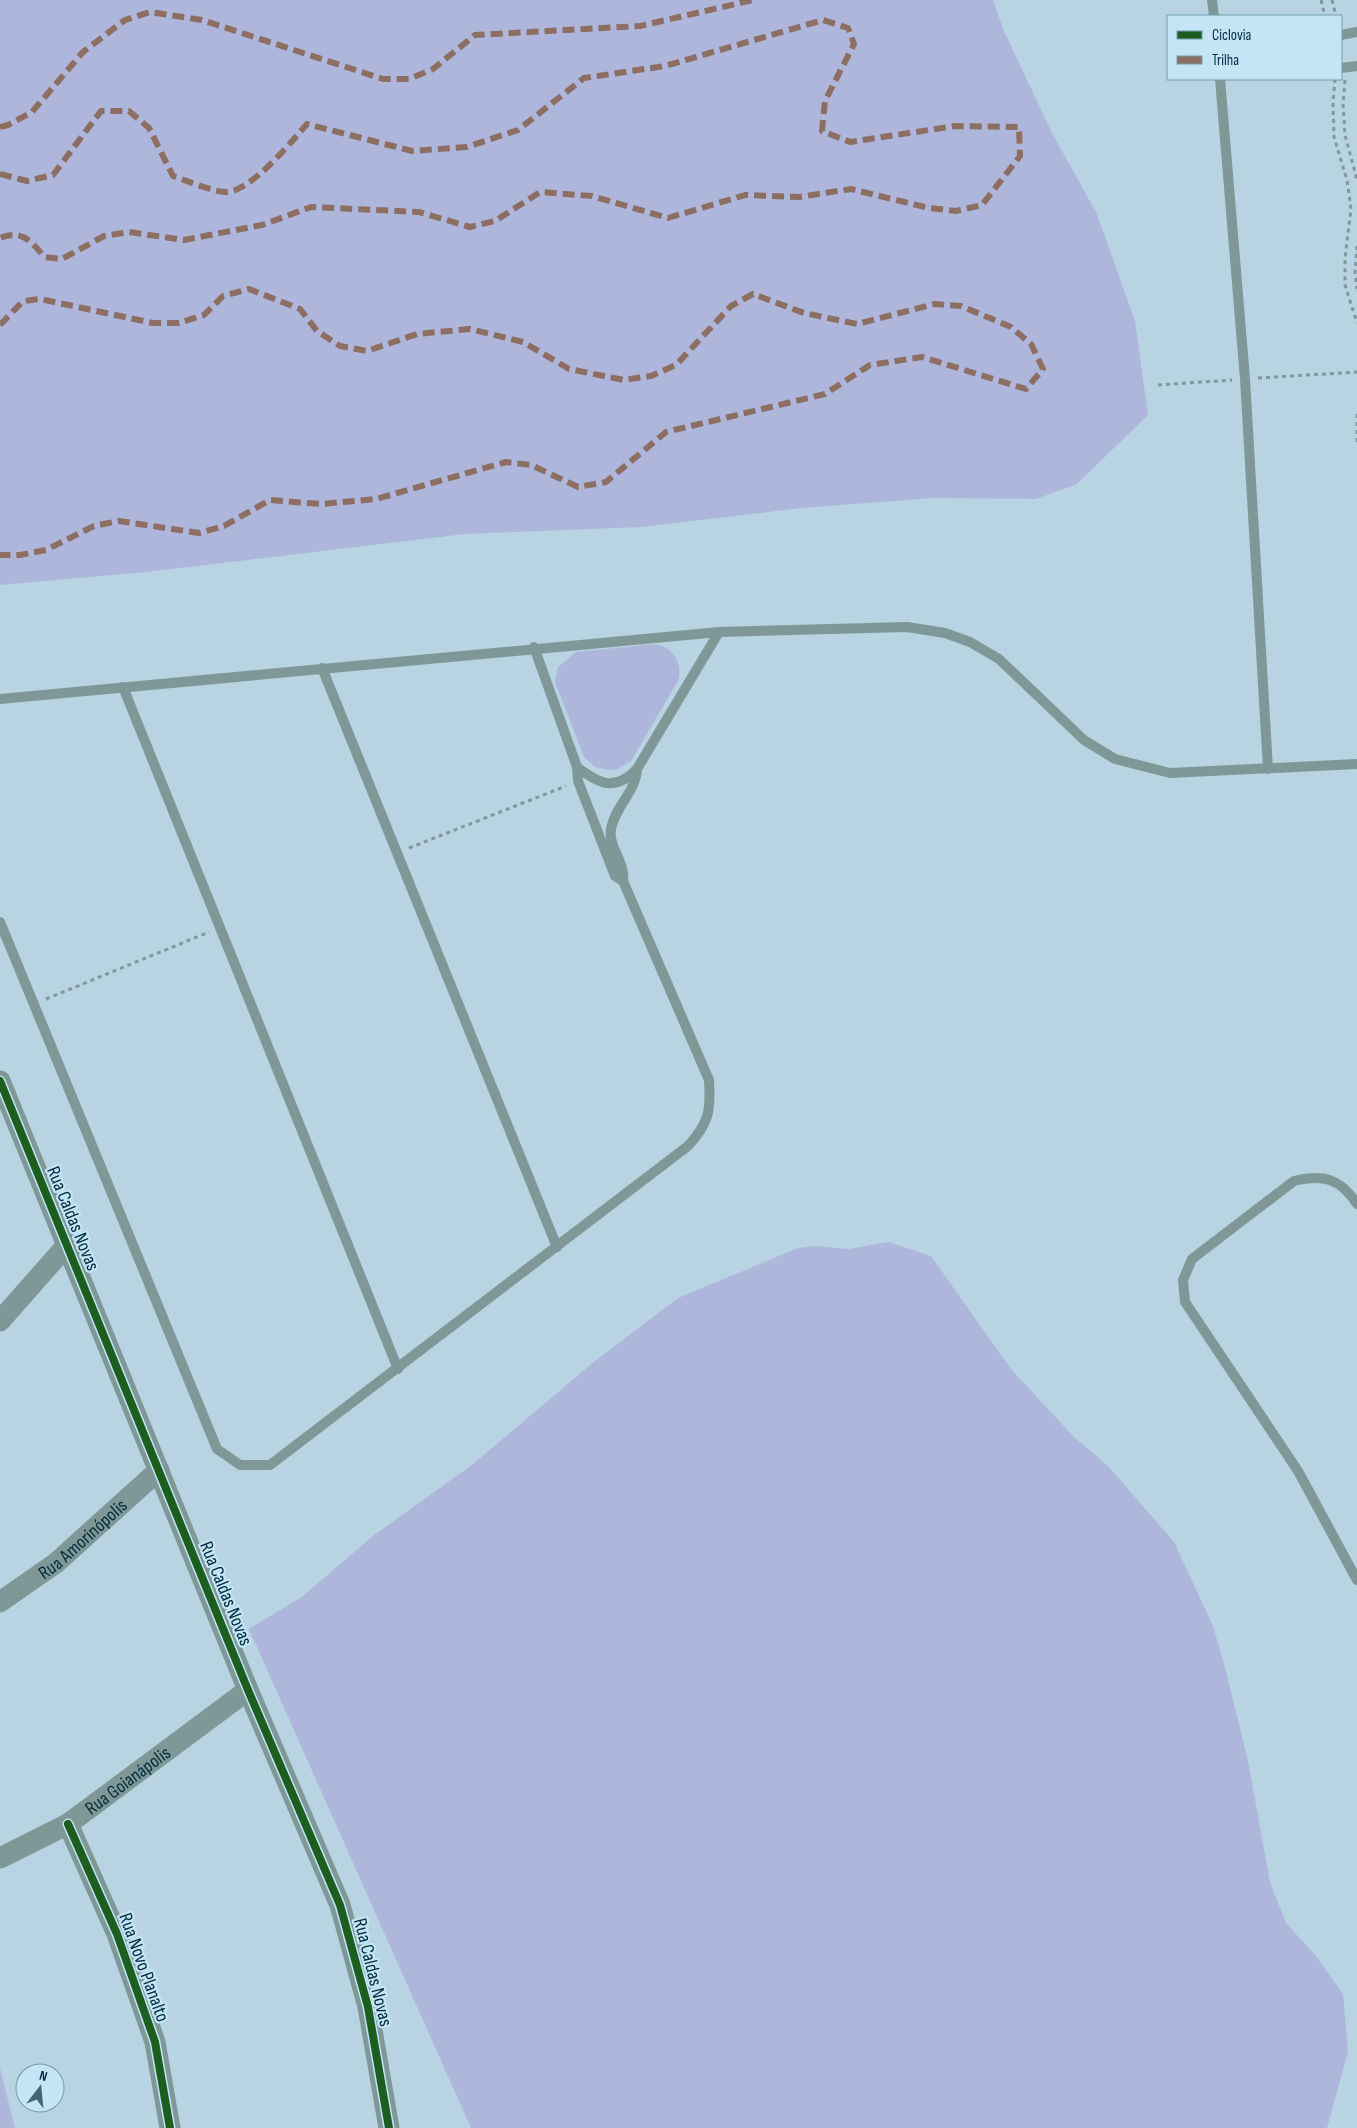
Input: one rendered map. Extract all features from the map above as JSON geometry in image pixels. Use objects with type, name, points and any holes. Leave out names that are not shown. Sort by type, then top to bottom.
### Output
[{"type":"street","name":"Rua Caldas Novas","points":[[0,1081],[248,1690],[340,1905],[368,2007],[389,2128]]},
{"type":"street","points":[[0,1322],[67,1245]]},
{"type":"street","name":"Rua Amorinópolis","points":[[0,1602],[56,1563],[159,1470]]},
{"type":"street","name":"Rua Goianápolis","points":[[0,1858],[68,1824],[248,1690]]},
{"type":"street","name":"Rua Novo Planalto","points":[[68,1824],[117,1934],[155,2042],[170,2128]]},
{"type":"lane","points":[[1212,0],[1214,15]]},
{"type":"lane","points":[[1342,35],[1357,32]]},
{"type":"lane","points":[[1220,80],[1245,379],[1268,769]]},
{"type":"lane","points":[[0,699],[719,632],[907,627],[945,633],[970,642],[999,659],[1084,740],[1115,759],[1170,773],[1357,764]]},
{"type":"lane","points":[[577,767],[592,779],[613,785],[628,778],[636,769],[719,632]]},
{"type":"lane","points":[[534,648],[577,767],[578,781],[615,876],[623,881]]},
{"type":"lane","points":[[322,668],[558,1246]]},
{"type":"lane","points":[[123,687],[398,1369]]},
{"type":"lane","points":[[0,922],[217,1449],[240,1466],[270,1465],[688,1146],[703,1129],[711,1106],[709,1080],[623,881],[624,873],[611,837],[615,817],[636,780],[636,769]]},
{"type":"lane","points":[[1357,1204],[1348,1191],[1323,1177],[1313,1176],[1294,1181],[1192,1259],[1182,1280],[1184,1302],[1298,1471],[1357,1580]]},
{"type":"path","points":[[1321,0],[1325,15]]},
{"type":"path","points":[[1332,0],[1336,15]]},
{"type":"path","points":[[1348,67],[1343,120],[1348,150],[1357,180]]},
{"type":"path","points":[[1335,80],[1333,102],[1334,137],[1346,180],[1351,209],[1345,258],[1345,279],[1357,324]]},
{"type":"path","points":[[1357,246],[1354,272],[1357,289]]},
{"type":"path","points":[[1357,414],[1357,446]]},
{"type":"path","points":[[397,853],[578,781]]},
{"type":"path","points":[[34,1004],[220,928]]},
{"type":"shaded area","points":[[0,0],[993,0],[1004,31],[1052,133],[1097,214],[1135,321],[1148,415],[1077,484],[1036,499],[933,498],[801,508],[642,527],[465,534],[146,572],[0,585]]},
{"type":"shaded area","points":[[655,644],[667,649],[676,657],[679,668],[678,681],[631,761],[617,769],[609,770],[595,767],[584,757],[555,682],[558,667],[576,652]]},
{"type":"shaded area","points":[[889,1242],[931,1256],[1011,1369],[1074,1437],[1108,1466],[1174,1542],[1213,1626],[1226,1671],[1248,1761],[1270,1882],[1286,1923],[1316,1956],[1343,1994],[1348,2052],[1327,2128],[471,2128],[249,1629],[303,1596],[373,1536],[473,1464],[595,1361],[678,1298],[798,1248],[815,1246],[848,1249]]},
{"type":"shaded area","points":[[0,2068],[15,2128],[0,2128]]},
{"type":"marked path","points":[[0,127],[8,125],[32,112],[83,52],[125,20],[150,12],[202,20],[383,79],[409,79],[433,69],[475,35],[640,26],[753,0]]},
{"type":"marked path","points":[[0,174],[27,181],[53,175],[101,111],[129,111],[149,128],[173,176],[206,188],[225,192],[235,190],[258,176],[281,154],[307,124],[412,151],[467,147],[518,130],[584,78],[665,66],[823,20],[848,28],[854,44],[825,101],[822,131],[850,142],[955,126],[1019,127],[1020,156],[982,205],[956,211],[929,208],[851,189],[799,197],[745,195],[668,218],[592,196],[540,192],[495,221],[470,227],[419,212],[311,207],[262,225],[184,240],[129,232],[104,236],[62,259],[44,257],[35,246],[20,236],[14,235],[0,238]]},
{"type":"marked path","points":[[0,325],[23,301],[40,299],[153,323],[179,323],[204,315],[223,296],[249,289],[300,309],[317,331],[340,346],[367,351],[417,334],[470,329],[523,342],[569,369],[624,380],[651,376],[676,365],[731,306],[753,294],[804,313],[857,324],[935,304],[961,306],[1011,327],[1031,344],[1043,369],[1026,389],[922,357],[870,365],[825,394],[666,432],[606,482],[578,487],[531,465],[506,462],[376,499],[321,504],[270,500],[224,526],[199,533],[119,521],[94,526],[46,550],[20,555],[0,555]]},
{"type":"cycle path","points":[[0,1081],[248,1690],[340,1905],[368,2007],[389,2128]]},
{"type":"cycle path","points":[[68,1824],[117,1934],[155,2042],[170,2128]]}]
